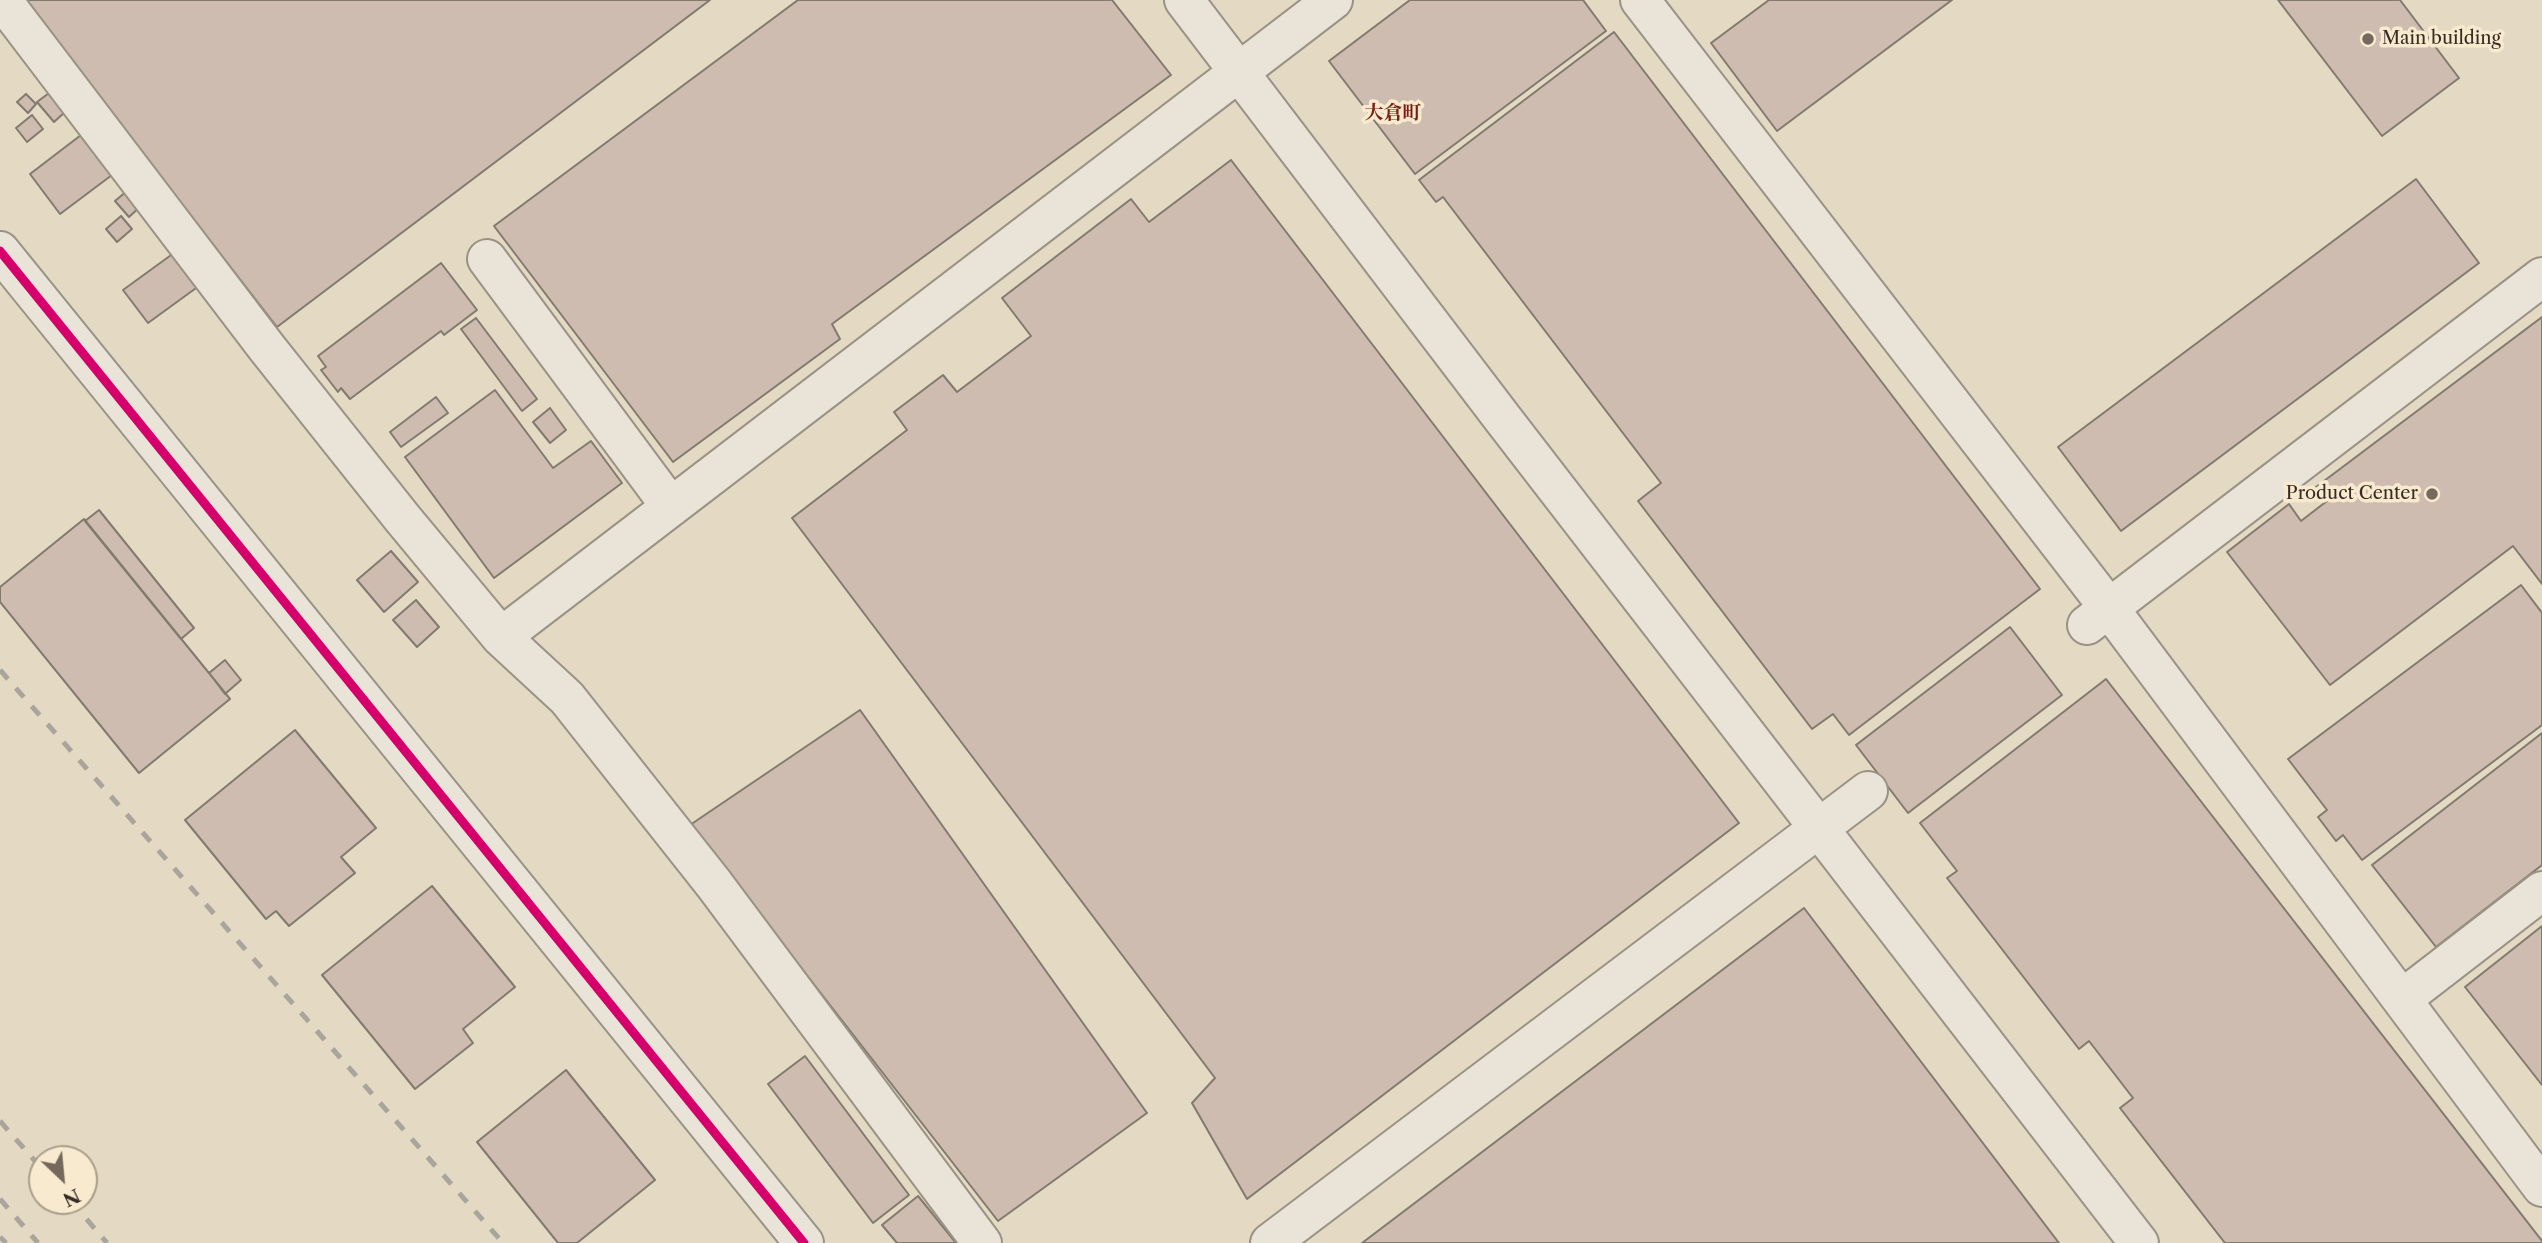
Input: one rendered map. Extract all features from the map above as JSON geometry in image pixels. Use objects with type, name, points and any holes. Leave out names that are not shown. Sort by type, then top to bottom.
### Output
[{"type":"street","points":[[2,0],[267,348],[502,637],[567,698],[714,884],[982,1243]]},
{"type":"street","points":[[1184,0],[2139,1243]]},
{"type":"street","points":[[502,637],[1333,0]]},
{"type":"street","points":[[1640,0],[2098,617],[2402,999],[2542,1187]]},
{"type":"street","points":[[0,251],[804,1243]]},
{"type":"street","points":[[487,259],[671,507]]},
{"type":"street","points":[[2098,617],[2542,277]]},
{"type":"street","points":[[1270,1243],[1868,790]]},
{"type":"street","points":[[2402,999],[2542,891]]},
{"type":"building","points":[[23,0],[710,0],[277,327]]},
{"type":"building","points":[[798,0],[1112,0],[1171,75],[832,324],[840,339],[673,462],[494,226]]},
{"type":"building","points":[[1410,0],[1583,0],[1606,31],[1415,174],[1329,61]]},
{"type":"building","points":[[1769,0],[1952,0],[1777,131],[1711,43]]},
{"type":"building","name":"Main building","points":[[2278,0],[2400,0],[2459,78],[2382,136]]},
{"type":"building","points":[[1614,32],[2040,589],[1849,735],[1833,714],[1812,729],[1638,501],[1661,483],[1443,197],[1436,202],[1419,180]]},
{"type":"building","points":[[49,93],[65,112],[54,122],[37,102]]},
{"type":"building","points":[[26,94],[36,104],[28,113],[17,102]]},
{"type":"building","points":[[32,115],[43,129],[27,142],[16,128]]},
{"type":"building","points":[[81,135],[112,175],[60,214],[30,174]]},
{"type":"building","points":[[1231,160],[1739,823],[1247,1199],[1192,1103],[1215,1078],[792,518],[907,430],[894,412],[943,375],[957,392],[1031,336],[1002,298],[1131,199],[1149,222]]},
{"type":"building","points":[[2416,179],[2479,263],[2121,531],[2058,447]]},
{"type":"building","points":[[128,190],[142,205],[129,217],[115,201]]},
{"type":"building","points":[[121,216],[132,229],[117,242],[106,229]]},
{"type":"building","points":[[178,250],[203,283],[148,323],[123,290]]},
{"type":"building","points":[[441,263],[477,310],[444,335],[441,331],[350,399],[341,388],[338,392],[321,370],[326,367],[318,356]]},
{"type":"building","name":"Product Center","points":[[2542,317],[2542,584],[2513,546],[2330,685],[2227,552],[2289,504],[2301,521],[2327,501],[2316,487]]},
{"type":"building","points":[[476,318],[537,399],[522,411],[461,329]]},
{"type":"building","points":[[495,390],[553,468],[591,441],[622,483],[494,578],[405,457]]},
{"type":"building","points":[[436,397],[448,413],[401,447],[390,432]]},
{"type":"building","points":[[550,408],[566,430],[550,443],[533,422]]},
{"type":"building","points":[[99,510],[194,628],[181,639],[85,521]]},
{"type":"building","points":[[84,519],[230,699],[139,773],[0,602],[0,587]]},
{"type":"building","points":[[391,551],[418,582],[384,612],[357,580]]},
{"type":"building","points":[[2521,585],[2542,613],[2542,725],[2362,860],[2343,835],[2336,841],[2318,817],[2327,810],[2288,759]]},
{"type":"building","points":[[416,600],[439,627],[417,647],[393,620]]},
{"type":"building","points":[[2010,627],[2062,695],[1908,813],[1856,745]]},
{"type":"building","points":[[225,660],[241,680],[225,694],[209,673]]},
{"type":"building","points":[[2106,679],[2542,1243],[2225,1243],[2120,1108],[2133,1098],[2089,1041],[2079,1049],[1947,878],[1957,871],[1920,823]]},
{"type":"building","points":[[860,710],[1147,1113],[998,1221],[690,825]]},
{"type":"building","points":[[295,730],[376,828],[341,857],[355,873],[289,926],[276,911],[266,919],[185,820]]},
{"type":"building","points":[[2542,733],[2542,865],[2436,947],[2372,865]]},
{"type":"building","points":[[432,886],[515,987],[463,1029],[473,1043],[415,1089],[322,975]]},
{"type":"building","points":[[1804,908],[2059,1243],[1362,1243]]},
{"type":"building","points":[[2542,926],[2542,1085],[2465,987]]},
{"type":"building","points":[[805,1056],[909,1195],[873,1223],[768,1084]]},
{"type":"building","points":[[566,1070],[655,1180],[577,1243],[558,1243],[477,1142]]},
{"type":"building","points":[[918,1196],[956,1243],[897,1243],[882,1225]]},
{"type":"railway","points":[[0,670],[503,1243]]},
{"type":"railway","points":[[0,1121],[28,1153]]},
{"type":"railway","points":[[0,1199],[38,1243]]},
{"type":"railway","points":[[83,1215],[107,1243]]},
{"type":"railway","points":[[0,1237],[6,1243]]},
{"type":"cycle path","points":[[0,251],[804,1243]]},
{"type":"place","name":"Main building","points":[[2368,39]]},
{"type":"place","name":"Product Center","points":[[2432,494]]},
{"type":"district","name":"大倉町","points":[[1393,114]]}]
